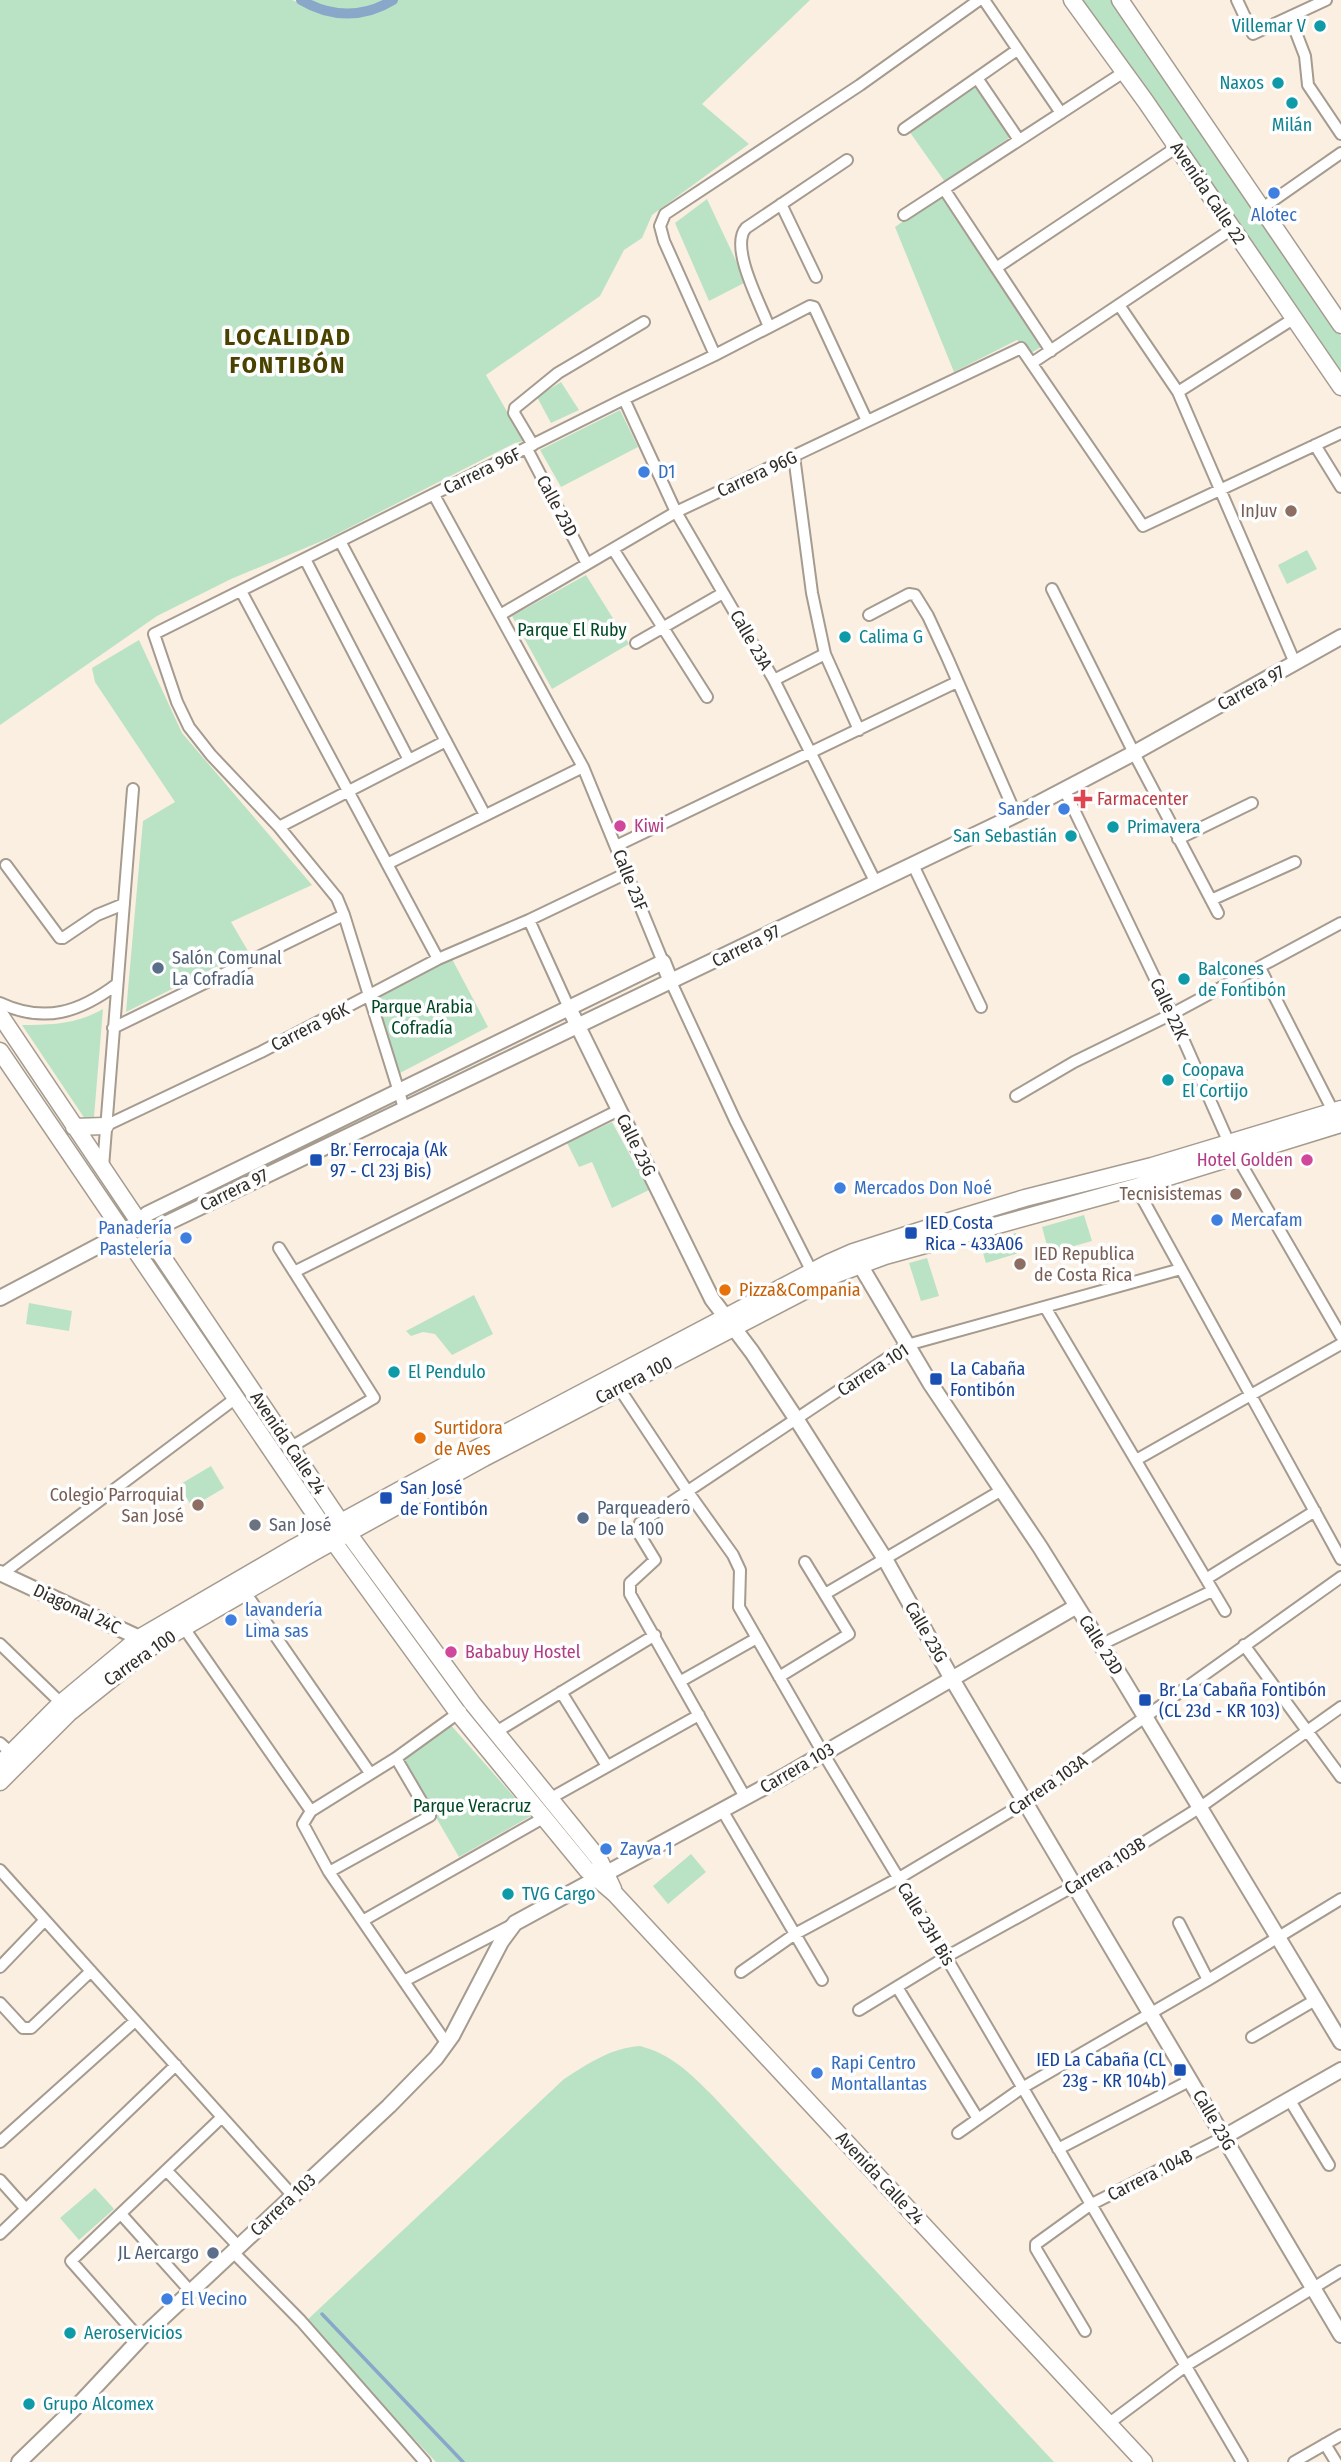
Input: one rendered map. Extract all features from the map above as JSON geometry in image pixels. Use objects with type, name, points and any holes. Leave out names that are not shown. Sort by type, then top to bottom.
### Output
[{"type":"main road","name":"Avenida Calle 22","points":[[1072,0],[1177,147],[1341,387]]},
{"type":"main road","name":"Avenida Calle 22","points":[[1120,0],[1341,326]]},
{"type":"main road","name":"Avenida Calle 24","points":[[0,1015],[344,1528],[472,1704],[599,1859],[601,1875],[615,1894],[1144,2462]]},
{"type":"main road","name":"Avenida Calle 24","points":[[0,1051],[329,1536],[458,1713],[587,1870],[601,1875]]},
{"type":"main road","name":"Carrera 100","points":[[3,1753],[61,1703],[147,1642],[329,1536],[619,1388],[812,1272],[1025,1198],[1152,1166],[1233,1150],[1339,1120]]},
{"type":"main road","points":[[74,1127],[105,1126]]},
{"type":"main road","name":"Carrera 100","points":[[344,1528],[477,1448],[856,1258],[1136,1187],[1233,1150]]},
{"type":"main road","name":"Carrera 100","points":[[0,1782],[69,1713],[147,1642],[184,1628],[245,1592],[329,1536]]},
{"type":"street","points":[[715,355],[664,241],[660,226],[664,214],[860,85],[981,0],[1061,113]]},
{"type":"street","points":[[1237,0],[1254,34],[1326,0]]},
{"type":"street","points":[[1290,17],[1305,56],[1308,85],[1341,134]]},
{"type":"street","points":[[904,129],[1017,50]]},
{"type":"street","points":[[904,215],[1124,72]]},
{"type":"street","points":[[977,78],[1019,140]]},
{"type":"street","points":[[996,268],[1177,147]]},
{"type":"street","points":[[1261,209],[1341,153]]},
{"type":"street","points":[[769,327],[741,254],[741,235],[746,228],[847,160]]},
{"type":"street","points":[[944,189],[1051,351]]},
{"type":"street","points":[[781,204],[816,277]]},
{"type":"street","points":[[1232,229],[1032,363],[1143,526],[1341,433]]},
{"type":"street","points":[[1119,305],[1178,392],[1295,663]]},
{"type":"street","name":"Carrera 96F","points":[[279,827],[211,755],[189,727],[177,702],[154,634],[810,306],[814,307],[867,421]]},
{"type":"street","points":[[1178,392],[1293,319]]},
{"type":"street","name":"Calle 23D","points":[[587,564],[514,413],[515,408],[558,373],[644,322]]},
{"type":"street","name":"Carrera 96G","points":[[500,615],[676,512],[1021,348],[1032,363]]},
{"type":"street","name":"Calle 23A","points":[[624,399],[676,512],[774,680],[876,883]]},
{"type":"street","points":[[1315,445],[1341,487]]},
{"type":"street","points":[[794,456],[812,593],[825,654],[859,730]]},
{"type":"street","name":"Calle 23F","points":[[434,495],[583,767],[671,982],[735,1120],[812,1272]]},
{"type":"street","points":[[340,541],[485,815]]},
{"type":"street","points":[[613,549],[707,697]]},
{"type":"street","points":[[305,559],[409,760]]},
{"type":"street","points":[[1052,589],[1218,913]]},
{"type":"street","points":[[242,591],[438,959]]},
{"type":"street","points":[[636,643],[723,593]]},
{"type":"street","points":[[869,615],[909,594],[915,595],[928,616],[1016,815]]},
{"type":"street","name":"Carrera 97","points":[[140,1224],[159,1227],[1016,815],[1134,753],[1341,637]]},
{"type":"street","points":[[774,680],[825,654]]},
{"type":"street","points":[[616,846],[957,682]]},
{"type":"street","points":[[404,1108],[337,898],[279,827],[446,741]]},
{"type":"street","points":[[387,864],[583,767]]},
{"type":"street","points":[[102,1169],[133,789]]},
{"type":"street","name":"Calle 22K","points":[[1064,789],[1172,1014],[1233,1150],[1341,1336]]},
{"type":"street","points":[[1178,839],[1252,803]]},
{"type":"street","points":[[1211,900],[1295,862]]},
{"type":"street","points":[[6,865],[60,938],[97,915],[124,904]]},
{"type":"street","points":[[913,865],[981,1007]]},
{"type":"street","name":"Carrera 96K","points":[[105,1126],[261,1052],[438,959],[529,920],[627,873]]},
{"type":"street","points":[[113,1028],[344,915]]},
{"type":"street","name":"Calle 23G","points":[[529,920],[577,1025],[706,1286],[797,1420],[884,1559],[952,1679],[1341,2334]]},
{"type":"street","points":[[1016,1096],[1074,1062],[1172,1014],[1341,923]]},
{"type":"street","name":"Carrera 97","points":[[0,1298],[140,1224],[146,1214],[663,962]]},
{"type":"street","points":[[1260,968],[1339,1120]]},
{"type":"street","points":[[0,1003],[29,1013],[60,1013],[96,1000],[117,984]]},
{"type":"street","points":[[294,1272],[619,1110]]},
{"type":"street","points":[[1136,1187],[1315,1511],[1338,1546],[1341,1559]]},
{"type":"street","points":[[279,1248],[374,1398],[291,1447]]},
{"type":"street","name":"Calle 23D","points":[[856,1258],[907,1345],[1077,1606],[1341,2042]]},
{"type":"street","name":"Carrera 101","points":[[655,1635],[628,1589],[630,1583],[655,1560],[638,1532],[640,1523],[907,1345],[1181,1269]]},
{"type":"street","points":[[1045,1307],[1225,1611]]},
{"type":"street","points":[[1136,1460],[1341,1344]]},
{"type":"street","name":"Calle 23H Bis","points":[[619,1388],[733,1555],[740,1570],[739,1607],[823,1754],[946,1957],[1242,2462]]},
{"type":"street","points":[[1,1573],[236,1398]]},
{"type":"street","points":[[825,1594],[1002,1490]]},
{"type":"street","points":[[1206,1579],[1315,1511]]},
{"type":"street","points":[[779,1677],[849,1634],[805,1562]]},
{"type":"street","name":"Diagonal 24C","points":[[1,1573],[147,1642]]},
{"type":"street","name":"Carrera 103A","points":[[741,1972],[795,1934],[898,1878],[1026,1802],[1341,1577]]},
{"type":"street","points":[[1100,1645],[1213,1591]]},
{"type":"street","points":[[245,1592],[370,1773]]},
{"type":"street","name":"Carrera 103","points":[[404,1981],[746,1797],[1077,1606]]},
{"type":"street","points":[[184,1628],[311,1811]]},
{"type":"street","points":[[496,1732],[655,1635],[746,1797]]},
{"type":"street","points":[[681,1682],[757,1638]]},
{"type":"street","points":[[0,1644],[61,1703]]},
{"type":"street","points":[[1244,1646],[1341,1777]]},
{"type":"street","points":[[561,1692],[607,1766]]},
{"type":"street","points":[[447,2044],[329,1872],[303,1827],[311,1811],[396,1758],[472,1704]]},
{"type":"street","name":"Carrera 103B","points":[[859,2010],[946,1957],[1076,1885],[1199,1808],[1341,1707]]},
{"type":"street","points":[[551,1798],[699,1715]]},
{"type":"street","points":[[329,1872],[430,1816],[396,1758]]},
{"type":"street","points":[[722,1810],[822,1980]]},
{"type":"street","points":[[364,1920],[545,1817]]},
{"type":"street","points":[[0,1871],[293,2196]]},
{"type":"street","points":[[958,2133],[1022,2088],[1341,1899]]},
{"type":"street","points":[[0,1967],[44,1921]]},
{"type":"street","name":"Carrera 103","points":[[19,2462],[83,2400],[140,2339],[416,2080],[447,2044],[501,1942],[515,1923]]},
{"type":"street","points":[[1179,1923],[1208,1980]]},
{"type":"street","points":[[0,2003],[23,2028],[31,2028],[91,1971]]},
{"type":"street","points":[[897,1987],[978,2119]]},
{"type":"street","points":[[1252,2037],[1317,1999]]},
{"type":"street","points":[[0,2142],[135,2021]]},
{"type":"street","points":[[0,2234],[176,2065]]},
{"type":"street","name":"Carrera 104B","points":[[1085,2332],[1036,2249],[1036,2244],[1090,2205],[1224,2137],[1341,2070]]},
{"type":"street","points":[[1058,2149],[1191,2080]]},
{"type":"street","points":[[1289,2099],[1329,2165]]},
{"type":"street","points":[[140,2339],[71,2261],[222,2117]]},
{"type":"street","points":[[167,2171],[425,2462]]},
{"type":"street","points":[[0,2180],[25,2208]]},
{"type":"street","points":[[121,2214],[191,2292]]},
{"type":"street","points":[[1108,2424],[1187,2365],[1341,2271]]},
{"type":"street","points":[[1294,2462],[1341,2435]]},
{"type":"street","points":[[1325,2444],[1336,2462]]},
{"type":"green space","points":[[0,0],[810,0],[702,104],[749,144],[652,215],[642,238],[624,250],[600,296],[486,375],[524,441],[515,443],[329,538],[231,579],[157,616],[0,725]]},
{"type":"green space","points":[[1080,0],[1114,0],[1341,336],[1341,379]]},
{"type":"green space","points":[[974,86],[1010,137],[945,182],[909,131]]},
{"type":"green space","points":[[941,195],[1041,347],[1031,353],[1017,340],[954,372],[895,227]]},
{"type":"green space","points":[[707,199],[746,282],[709,301],[675,223]]},
{"type":"green space","points":[[561,382],[579,410],[551,423],[537,397]]},
{"type":"green space","points":[[620,410],[638,447],[561,487],[540,450]]},
{"type":"green space","points":[[1307,550],[1317,569],[1287,584],[1278,565]]},
{"type":"green space","name":"Parque El Ruby","points":[[586,575],[629,644],[552,689],[512,616]]},
{"type":"green space","points":[[139,640],[182,733],[312,885],[231,922],[248,951],[126,1012],[143,821],[175,802],[95,682],[92,668]]},
{"type":"green space","name":"Parque Arabia Cofradía","points":[[452,959],[488,1027],[400,1073],[375,999]]},
{"type":"green space","points":[[103,1009],[94,1117],[85,1119],[22,1025],[64,1023]]},
{"type":"green space","points":[[612,1122],[649,1190],[612,1208],[592,1162],[579,1167],[567,1143]]},
{"type":"green space","points":[[1084,1215],[1092,1241],[1049,1253],[1042,1227]]},
{"type":"green space","points":[[1016,1233],[1022,1252],[986,1263],[980,1243]]},
{"type":"green space","points":[[927,1258],[939,1296],[921,1301],[909,1263]]},
{"type":"green space","points":[[474,1295],[493,1334],[452,1355],[435,1334],[423,1332],[411,1336],[406,1331]]},
{"type":"green space","points":[[29,1303],[72,1311],[69,1331],[26,1324]]},
{"type":"green space","points":[[211,1466],[224,1488],[192,1507],[179,1485]]},
{"type":"green space","name":"Parque Veracruz","points":[[449,1723],[531,1816],[459,1857],[402,1759]]},
{"type":"green space","points":[[691,1854],[706,1872],[668,1904],[653,1886]]},
{"type":"green space","points":[[640,2046],[671,2059],[712,2095],[1054,2462],[436,2462],[304,2323],[564,2079],[609,2053]]},
{"type":"green space","points":[[95,2188],[114,2209],[79,2240],[60,2218]]},
{"type":"waterway","points":[[301,0],[324,10],[347,14],[371,10],[393,0]]},
{"type":"waterway","points":[[322,2314],[463,2462]]},
{"type":"place","name":"Villemar V","points":[[1320,26]]},
{"type":"place","name":"Naxos","points":[[1278,83]]},
{"type":"place","name":"Milán","points":[[1292,103]]},
{"type":"place","name":"Alotec","points":[[1274,193]]},
{"type":"place","name":"D1","points":[[644,472]]},
{"type":"place","name":"InJuv","points":[[1291,511]]},
{"type":"place","name":"Calima G","points":[[845,637]]},
{"type":"place","name":"Farmacenter","points":[[1083,799]]},
{"type":"place","name":"Sander","points":[[1064,809]]},
{"type":"place","name":"Kiwi","points":[[620,826]]},
{"type":"place","name":"Primavera","points":[[1113,827]]},
{"type":"place","name":"San Sebastián","points":[[1071,836]]},
{"type":"place","name":"Salón Comunal La Cofradía","points":[[158,968]]},
{"type":"place","name":"Balcones de Fontibón","points":[[1184,979]]},
{"type":"place","name":"Coopava El Cortijo","points":[[1168,1080]]},
{"type":"place","name":"Br. Ferrocaja (Ak 97 - Cl 23j Bis)","points":[[316,1160]]},
{"type":"place","name":"Hotel Golden","points":[[1307,1160]]},
{"type":"place","name":"Mercados Don Noé","points":[[840,1188]]},
{"type":"place","name":"Tecnisistemas","points":[[1236,1194]]},
{"type":"place","name":"Mercafam","points":[[1217,1220]]},
{"type":"place","name":"IED Costa Rica - 433A06","points":[[911,1233]]},
{"type":"place","name":"Panadería Pastelería","points":[[186,1238]]},
{"type":"place","name":"IED Republica de Costa Rica","points":[[1020,1264]]},
{"type":"place","name":"Pizza&Compania","points":[[725,1290]]},
{"type":"place","name":"El Pendulo","points":[[394,1372]]},
{"type":"place","name":"La Cabaña Fontibón","points":[[936,1379]]},
{"type":"place","name":"Surtidora de Aves","points":[[420,1438]]},
{"type":"place","name":"San José de Fontibón","points":[[386,1498]]},
{"type":"place","name":"Colegio Parroquial San José","points":[[198,1505]]},
{"type":"place","name":"Parqueadero De la 100","points":[[583,1518]]},
{"type":"place","name":"San José","points":[[255,1525]]},
{"type":"place","name":"lavandería Lima sas","points":[[231,1620]]},
{"type":"place","name":"Bababuy Hostel","points":[[451,1652]]},
{"type":"place","name":"Br. La Cabaña Fontibón (CL 23d - KR 103)","points":[[1145,1700]]},
{"type":"place","name":"Zayva 1","points":[[606,1849]]},
{"type":"place","name":"TVG Cargo","points":[[508,1894]]},
{"type":"place","name":"IED La Cabaña (CL 23g - KR 104b)","points":[[1180,2070]]},
{"type":"place","name":"Rapi Centro Montallantas","points":[[817,2073]]},
{"type":"place","name":"JL Aercargo","points":[[213,2253]]},
{"type":"place","name":"El Vecino","points":[[167,2299]]},
{"type":"place","name":"Aeroservicios","points":[[70,2333]]},
{"type":"place","name":"Grupo Alcomex","points":[[29,2404]]},
{"type":"district","name":"LOCALIDAD FONTIBÓN","points":[[288,351]]}]
